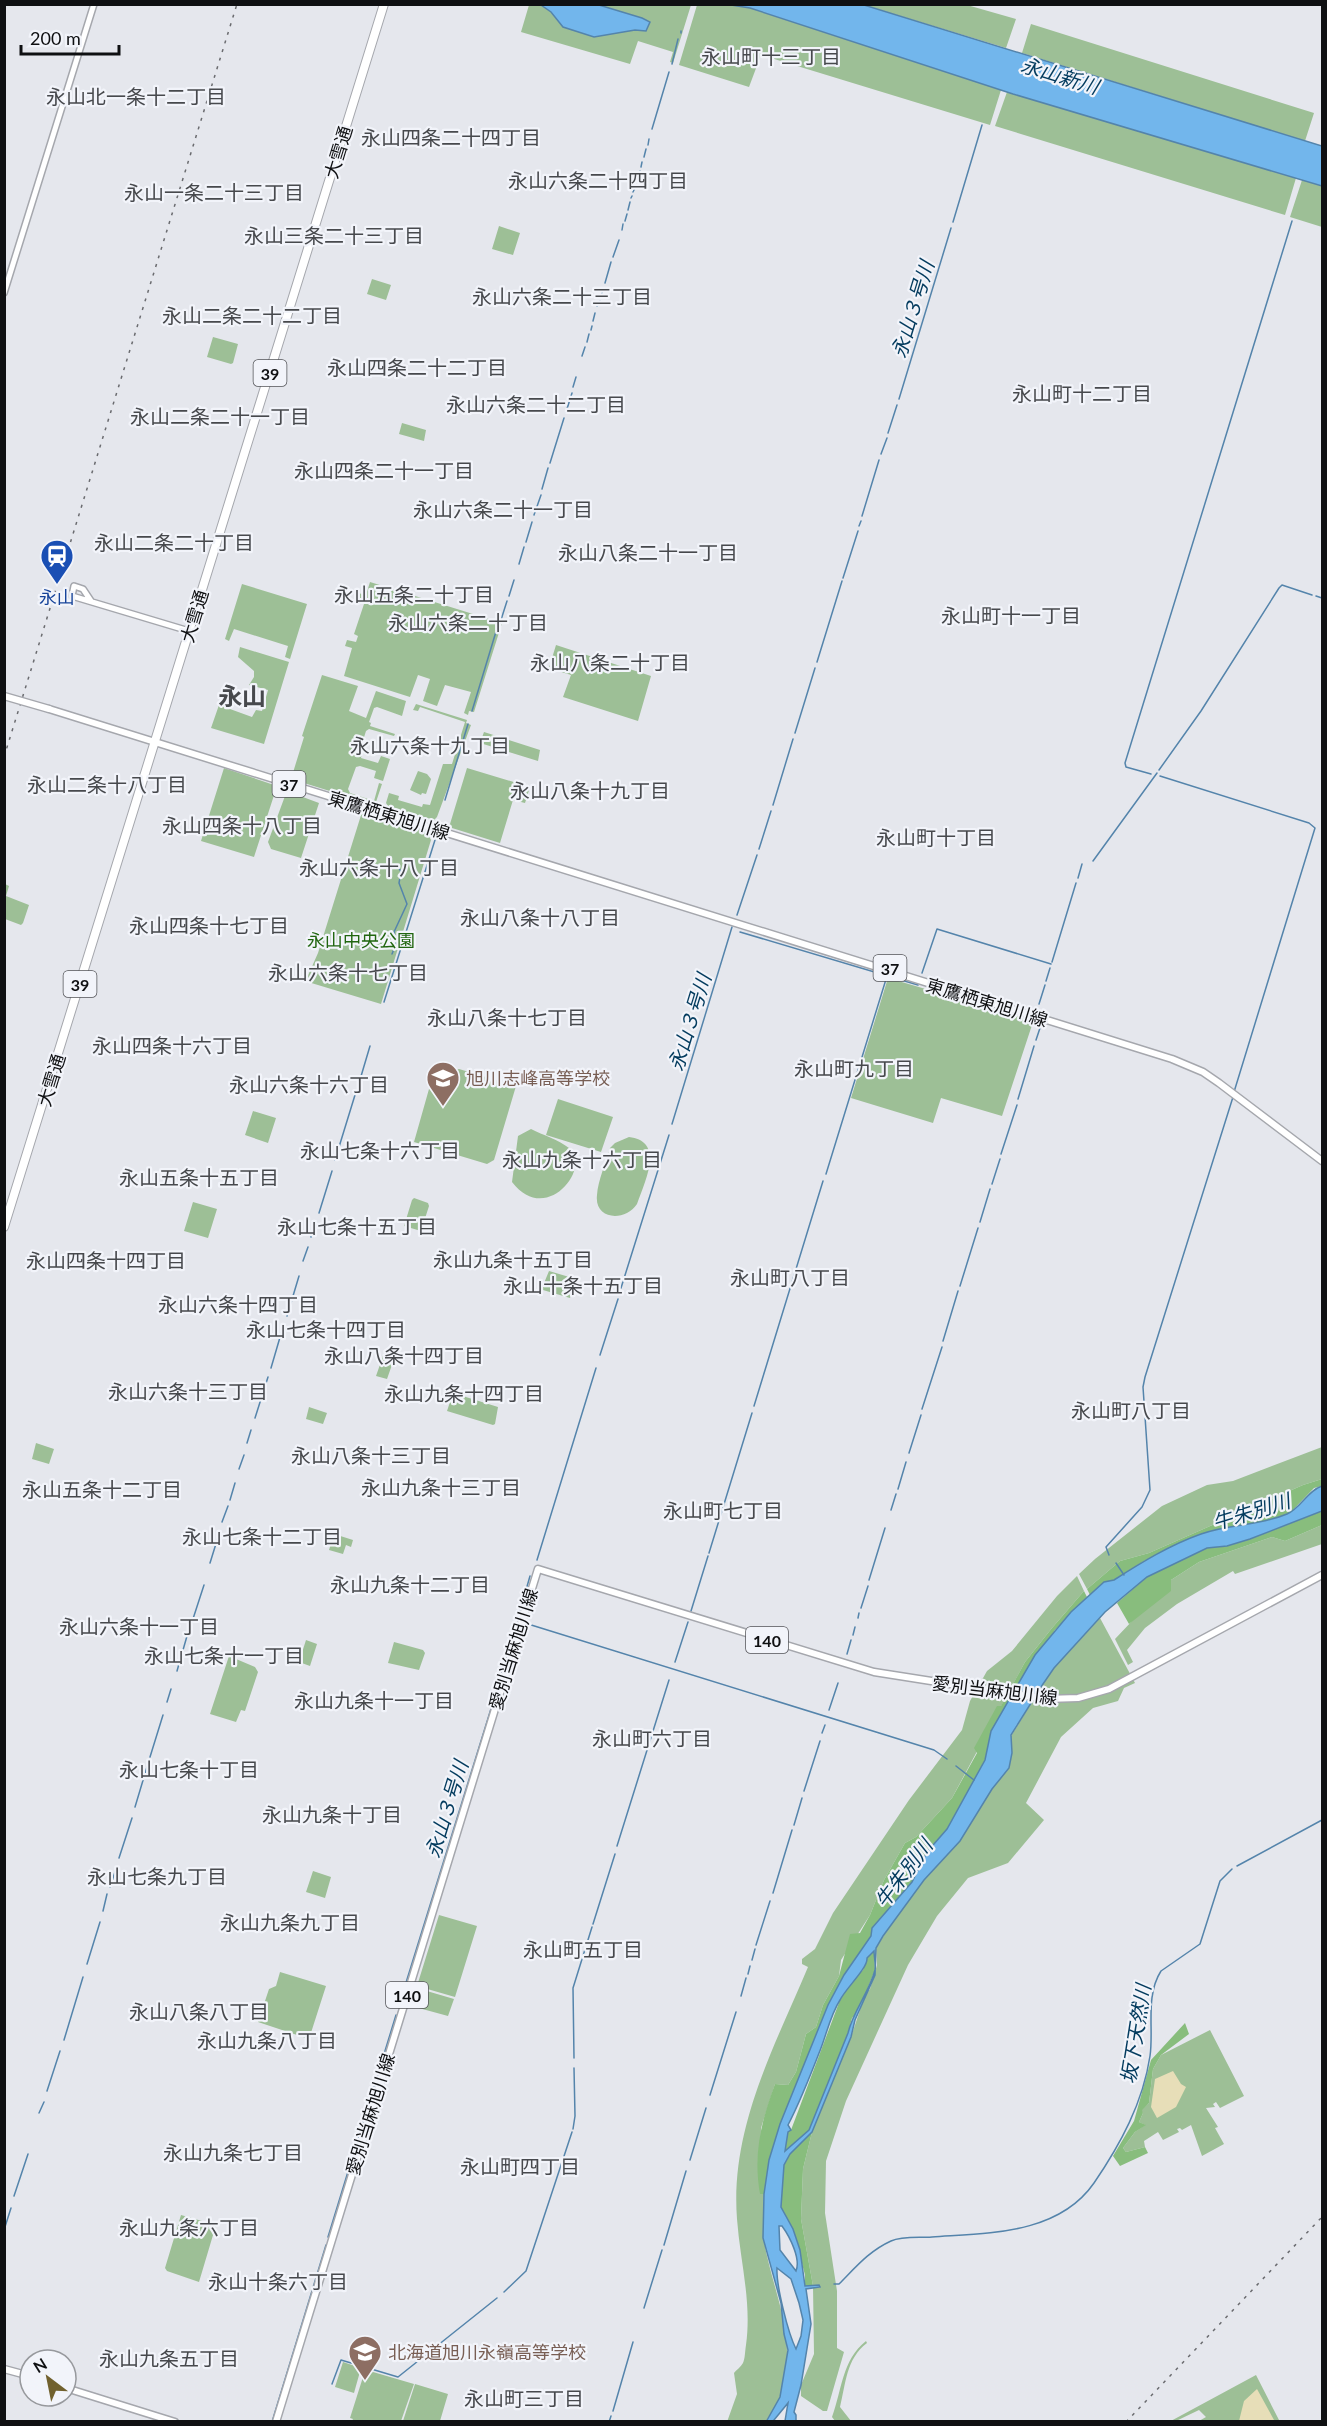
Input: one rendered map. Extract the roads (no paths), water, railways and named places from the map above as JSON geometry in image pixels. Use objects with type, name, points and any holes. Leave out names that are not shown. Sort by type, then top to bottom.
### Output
[{"type":"highway","name":"大雪通","points":[[4,1227],[384,4]]},
{"type":"main road","points":[[4,293],[94,4]]},
{"type":"main road","points":[[91,601],[189,631]]},
{"type":"main road","name":"東鷹栖東旭川線","points":[[4,696],[155,741],[1172,1059],[1203,1072],[1234,1091],[1323,1159]]},
{"type":"main road","name":"愛別当麻旭川線","points":[[276,2421],[538,1569],[865,1670],[1046,1699],[1078,1698],[1109,1689],[1323,1575]]},
{"type":"main road","points":[[78,2392],[176,2421]]},
{"type":"water","points":[[541,5],[599,5],[650,22],[646,31],[635,30],[594,37],[563,27],[551,12]]},
{"type":"water","name":"永山新川","points":[[731,5],[864,5],[1322,146],[1322,186],[1013,94],[750,8]]},
{"type":"water","name":"牛朱別川","points":[[1322,1486],[1322,1511],[1250,1539],[1227,1546],[1207,1548],[1147,1577],[1105,1612],[1054,1668],[1043,1684],[1011,1735],[1012,1753],[1009,1768],[992,1789],[960,1841],[924,1880],[883,1936],[876,1948],[875,1975],[855,2020],[851,2037],[812,2132],[790,2154],[784,2165],[781,2207],[793,2229],[800,2250],[805,2286],[819,2285],[820,2287],[806,2289],[811,2324],[794,2412],[796,2421],[785,2421],[788,2403],[774,2420],[776,2421],[766,2422],[780,2397],[788,2350],[781,2303],[763,2238],[764,2194],[769,2160],[780,2124],[828,2005],[844,1975],[871,1936],[872,1928],[912,1882],[927,1852],[947,1829],[985,1760],[991,1731],[1035,1655],[1071,1612],[1104,1582],[1114,1580],[1167,1549],[1211,1531],[1266,1521],[1287,1514]],"holes":[[[874,1951],[875,1968],[872,1978],[853,2017],[809,2130],[785,2151],[788,2132],[791,2130],[788,2125],[810,2077],[834,2011],[864,1967],[867,1958]],[[779,2226],[782,2226],[796,2254],[796,2271],[780,2250]],[[777,2268],[791,2279],[803,2320],[801,2336],[796,2349],[778,2286]]]},
{"type":"waterway","points":[[672,64],[678,39]]},
{"type":"waterway","points":[[652,129],[669,72]]},
{"type":"waterway","name":"永山３号川","points":[[953,222],[982,125]]},
{"type":"waterway","points":[[648,145],[649,139]]},
{"type":"waterway","points":[[644,157],[646,149]]},
{"type":"waterway","points":[[641,167],[642,162]]},
{"type":"waterway","points":[[637,180],[640,171]]},
{"type":"waterway","points":[[633,192],[635,188]]},
{"type":"waterway","points":[[628,210],[630,202]]},
{"type":"waterway","points":[[625,221],[627,214]]},
{"type":"waterway","points":[[1151,774],[1126,767],[1125,763],[1292,221]]},
{"type":"waterway","points":[[622,230],[623,224]]},
{"type":"waterway","name":"永山３号川","points":[[899,399],[951,228]]},
{"type":"waterway","points":[[613,257],[619,240]]},
{"type":"waterway","points":[[605,283],[611,262]]},
{"type":"waterway","points":[[601,296],[603,290]]},
{"type":"waterway","points":[[597,306],[600,301]]},
{"type":"waterway","points":[[593,321],[595,313]]},
{"type":"waterway","points":[[591,330],[592,326]]},
{"type":"waterway","points":[[587,342],[589,334]]},
{"type":"waterway","points":[[582,356],[585,347]]},
{"type":"waterway","points":[[573,387],[576,377]]},
{"type":"waterway","points":[[566,412],[572,393]]},
{"type":"waterway","name":"永山３号川","points":[[888,433],[897,405]]},
{"type":"waterway","points":[[550,463],[564,418]]},
{"type":"waterway","name":"永山３号川","points":[[881,454],[887,438]]},
{"type":"waterway","name":"永山３号川","points":[[862,516],[879,460]]},
{"type":"waterway","points":[[542,489],[548,468]]},
{"type":"waterway","points":[[534,515],[541,495]]},
{"type":"waterway","name":"永山３号川","points":[[859,526],[861,521]]},
{"type":"waterway","points":[[526,542],[532,522]]},
{"type":"waterway","name":"永山３号川","points":[[843,578],[858,531]]},
{"type":"waterway","points":[[519,564],[524,547]]},
{"type":"waterway","points":[[509,596],[514,580]]},
{"type":"waterway","name":"永山３号川","points":[[817,662],[842,581]]},
{"type":"waterway","points":[[1159,770],[1201,711],[1279,588],[1282,585],[1312,595]]},
{"type":"waterway","points":[[1316,596],[1322,598]]},
{"type":"waterway","points":[[500,623],[507,601]]},
{"type":"waterway","points":[[472,711],[498,625]]},
{"type":"waterway","name":"永山３号川","points":[[795,733],[815,668]]},
{"type":"waterway","points":[[445,800],[468,724]]},
{"type":"waterway","name":"永山３号川","points":[[773,805],[793,739]]},
{"type":"waterway","points":[[1093,861],[1157,773]]},
{"type":"waterway","points":[[1160,776],[1309,823],[1315,828],[1234,1092]]},
{"type":"waterway","name":"永山３号川","points":[[759,849],[771,811]]},
{"type":"waterway","points":[[384,1002],[435,840]]},
{"type":"waterway","name":"永山３号川","points":[[737,915],[757,855]]},
{"type":"waterway","points":[[1078,878],[1082,864]]},
{"type":"waterway","points":[[392,954],[396,944],[394,932],[407,904],[399,883],[401,872],[398,866]]},
{"type":"waterway","points":[[1052,962],[1076,883]]},
{"type":"waterway","name":"永山３号川","points":[[672,1124],[732,927]]},
{"type":"waterway","points":[[922,973],[937,929],[1051,964]]},
{"type":"waterway","points":[[740,932],[918,985]]},
{"type":"waterway","points":[[1046,981],[1050,968]]},
{"type":"waterway","points":[[826,1174],[887,976]]},
{"type":"waterway","points":[[1039,1004],[1045,985]]},
{"type":"waterway","points":[[1036,1040],[1040,1028]]},
{"type":"waterway","points":[[359,1083],[370,1046]]},
{"type":"waterway","points":[[1018,1099],[1034,1046]]},
{"type":"waterway","points":[[335,1160],[355,1095]]},
{"type":"waterway","points":[[1109,1555],[1106,1547],[1142,1507],[1150,1490],[1143,1387],[1145,1377],[1233,1097]]},
{"type":"waterway","points":[[1001,1154],[1017,1105]]},
{"type":"waterway","name":"永山３号川","points":[[621,1288],[669,1135]]},
{"type":"waterway","points":[[992,1184],[1000,1159]]},
{"type":"waterway","points":[[319,1213],[332,1171]]},
{"type":"waterway","points":[[754,1406],[823,1181]]},
{"type":"waterway","points":[[980,1222],[990,1189]]},
{"type":"waterway","points":[[311,1237],[316,1222]]},
{"type":"waterway","points":[[960,1286],[978,1228]]},
{"type":"waterway","points":[[303,1261],[308,1247]]},
{"type":"waterway","points":[[287,1316],[299,1276]]},
{"type":"waterway","points":[[943,1341],[958,1291]]},
{"type":"waterway","name":"永山３号川","points":[[600,1355],[618,1299]]},
{"type":"waterway","points":[[271,1368],[283,1327]]},
{"type":"waterway","points":[[922,1409],[942,1347]]},
{"type":"waterway","name":"永山３号川","points":[[537,1560],[596,1368]]},
{"type":"waterway","points":[[255,1418],[268,1377]]},
{"type":"waterway","points":[[709,1553],[752,1413]]},
{"type":"waterway","points":[[909,1453],[921,1415]]},
{"type":"waterway","points":[[247,1443],[251,1430]]},
{"type":"waterway","points":[[239,1469],[244,1455]]},
{"type":"waterway","points":[[898,1489],[906,1462]]},
{"type":"waterway","points":[[230,1500],[235,1483]]},
{"type":"waterway","points":[[891,1510],[896,1494]]},
{"type":"waterway","points":[[222,1522],[228,1506]]},
{"type":"waterway","points":[[869,1580],[885,1528]]},
{"type":"waterway","points":[[210,1563],[219,1534]]},
{"type":"waterway","points":[[691,1611],[708,1556]]},
{"type":"waterway","points":[[1116,1563],[1124,1575]]},
{"type":"waterway","name":"永山３号川","points":[[520,1611],[530,1576]]},
{"type":"waterway","points":[[191,1625],[204,1585]]},
{"type":"waterway","points":[[861,1608],[868,1586]]},
{"type":"waterway","points":[[858,1618],[859,1613]]},
{"type":"waterway","points":[[675,1662],[688,1622]]},
{"type":"waterway","points":[[528,1624],[934,1750],[947,1759]]},
{"type":"waterway","name":"永山３号川","points":[[400,2002],[517,1625]]},
{"type":"waterway","points":[[853,1635],[855,1627]]},
{"type":"waterway","points":[[177,1671],[187,1636]]},
{"type":"waterway","points":[[847,1654],[851,1640]]},
{"type":"waterway","points":[[617,1846],[669,1680]]},
{"type":"waterway","points":[[829,1710],[838,1683]]},
{"type":"waterway","points":[[167,1702],[171,1689]]},
{"type":"waterway","points":[[150,1757],[163,1715]]},
{"type":"waterway","points":[[822,1733],[825,1725]]},
{"type":"waterway","points":[[804,1791],[820,1741]]},
{"type":"waterway","points":[[956,1766],[974,1780]]},
{"type":"waterway","points":[[135,1807],[147,1767]]},
{"type":"waterway","points":[[794,1825],[802,1798]]},
{"type":"waterway","points":[[119,1858],[132,1818]]},
{"type":"waterway","name":"坂下天然川","points":[[1237,1866],[1322,1820]]},
{"type":"waterway","points":[[773,1893],[792,1830]]},
{"type":"waterway","points":[[593,1924],[615,1854]]},
{"type":"waterway","points":[[110,1887],[116,1869]]},
{"type":"waterway","name":"坂下天然川","points":[[834,2284],[839,2284],[863,2260],[895,2239],[998,2232],[1020,2228],[1061,2213],[1079,2200],[1094,2183],[1113,2154],[1142,2090],[1150,2056],[1152,2002],[1156,1981],[1161,1971],[1200,1944],[1220,1881],[1232,1869]]},
{"type":"waterway","points":[[103,1911],[107,1894]]},
{"type":"waterway","points":[[756,1945],[770,1901]]},
{"type":"waterway","points":[[87,1964],[100,1922]]},
{"type":"waterway","points":[[574,2058],[573,1988],[592,1927]]},
{"type":"waterway","points":[[752,1960],[755,1949]]},
{"type":"waterway","points":[[748,1974],[750,1966]]},
{"type":"waterway","points":[[64,2040],[83,1977]]},
{"type":"waterway","points":[[741,1996],[746,1978]]},
{"type":"waterway","points":[[710,2095],[736,2012]]},
{"type":"waterway","name":"永山３号川","points":[[328,2237],[396,2015]]},
{"type":"waterway","points":[[47,2091],[60,2051]]},
{"type":"waterway","points":[[573,2129],[574,2068]]},
{"type":"waterway","points":[[39,2113],[44,2102]]},
{"type":"waterway","points":[[690,2160],[706,2108]]},
{"type":"waterway","points":[[504,2292],[526,2271],[572,2132]]},
{"type":"waterway","points":[[14,2196],[28,2154]]},
{"type":"waterway","points":[[664,2245],[686,2171]]},
{"type":"waterway","points":[[4,2230],[11,2208]]},
{"type":"waterway","name":"永山３号川","points":[[272,2422],[326,2245]]},
{"type":"waterway","points":[[644,2308],[662,2250]]},
{"type":"waterway","points":[[332,2384],[341,2360],[398,2377],[497,2298]]},
{"type":"waterway","points":[[613,2411],[633,2342]]},
{"type":"waterway","points":[[609,2422],[611,2416]]},
{"type":"railway","points":[[4,757],[237,4]]},
{"type":"railway","points":[[1126,2422],[1322,2217]]},
{"type":"place","name":"永山","points":[[57,585]]},
{"type":"place","name":"旭川志峰高等学校","points":[[443,1107]]},
{"type":"place","name":"北海道旭川永嶺高等学校","points":[[365,2381]]},
{"type":"district","name":"永山町十三丁目","points":[[771,56]]},
{"type":"district","name":"永山北一条十二丁目","points":[[136,96]]},
{"type":"district","name":"永山四条二十四丁目","points":[[451,137]]},
{"type":"district","name":"永山六条二十四丁目","points":[[598,180]]},
{"type":"district","name":"永山一条二十三丁目","points":[[214,192]]},
{"type":"district","name":"永山三条二十三丁目","points":[[334,235]]},
{"type":"district","name":"永山六条二十三丁目","points":[[562,296]]},
{"type":"district","name":"永山二条二十二丁目","points":[[252,315]]},
{"type":"district","name":"永山四条二十二丁目","points":[[417,367]]},
{"type":"district","name":"永山町十二丁目","points":[[1082,393]]},
{"type":"district","name":"永山六条二十二丁目","points":[[536,404]]},
{"type":"district","name":"永山二条二十一丁目","points":[[220,416]]},
{"type":"district","name":"永山四条二十一丁目","points":[[384,470]]},
{"type":"district","name":"永山六条二十一丁目","points":[[503,509]]},
{"type":"district","name":"永山二条二十丁目","points":[[174,542]]},
{"type":"district","name":"永山八条二十一丁目","points":[[648,552]]},
{"type":"district","name":"永山五条二十丁目","points":[[414,594]]},
{"type":"district","name":"永山町十一丁目","points":[[1011,615]]},
{"type":"district","name":"永山六条二十丁目","points":[[468,622]]},
{"type":"district","name":"永山八条二十丁目","points":[[610,662]]},
{"type":"district","name":"永山","points":[[242,695]]},
{"type":"district","name":"永山六条十九丁目","points":[[430,745]]},
{"type":"district","name":"永山二条十八丁目","points":[[107,784]]},
{"type":"district","name":"永山八条十九丁目","points":[[590,790]]},
{"type":"district","name":"永山四条十八丁目","points":[[242,825]]},
{"type":"district","name":"永山町十丁目","points":[[936,837]]},
{"type":"district","name":"永山六条十八丁目","points":[[379,867]]},
{"type":"district","name":"永山八条十八丁目","points":[[540,917]]},
{"type":"district","name":"永山四条十七丁目","points":[[209,925]]},
{"type":"district","name":"永山六条十七丁目","points":[[348,972]]},
{"type":"district","name":"永山八条十七丁目","points":[[507,1017]]},
{"type":"district","name":"永山四条十六丁目","points":[[172,1045]]},
{"type":"district","name":"永山町九丁目","points":[[854,1068]]},
{"type":"district","name":"永山六条十六丁目","points":[[309,1084]]},
{"type":"district","name":"永山七条十六丁目","points":[[380,1150]]},
{"type":"district","name":"永山九条十六丁目","points":[[582,1159]]},
{"type":"district","name":"永山五条十五丁目","points":[[199,1177]]},
{"type":"district","name":"永山七条十五丁目","points":[[357,1226]]},
{"type":"district","name":"永山九条十五丁目","points":[[513,1259]]},
{"type":"district","name":"永山四条十四丁目","points":[[106,1260]]},
{"type":"district","name":"永山町八丁目","points":[[790,1277]]},
{"type":"district","name":"永山十条十五丁目","points":[[583,1285]]},
{"type":"district","name":"永山六条十四丁目","points":[[238,1304]]},
{"type":"district","name":"永山七条十四丁目","points":[[326,1329]]},
{"type":"district","name":"永山八条十四丁目","points":[[404,1355]]},
{"type":"district","name":"永山六条十三丁目","points":[[188,1391]]},
{"type":"district","name":"永山九条十四丁目","points":[[464,1393]]},
{"type":"district","name":"永山町八丁目","points":[[1131,1410]]},
{"type":"district","name":"永山八条十三丁目","points":[[371,1455]]},
{"type":"district","name":"永山九条十三丁目","points":[[441,1487]]},
{"type":"district","name":"永山五条十二丁目","points":[[102,1489]]},
{"type":"district","name":"永山町七丁目","points":[[723,1510]]},
{"type":"district","name":"永山七条十二丁目","points":[[262,1536]]},
{"type":"district","name":"永山九条十二丁目","points":[[410,1584]]},
{"type":"district","name":"永山六条十一丁目","points":[[139,1626]]},
{"type":"district","name":"永山七条十一丁目","points":[[224,1655]]},
{"type":"district","name":"永山九条十一丁目","points":[[374,1700]]},
{"type":"district","name":"永山町六丁目","points":[[652,1738]]},
{"type":"district","name":"永山七条十丁目","points":[[189,1769]]},
{"type":"district","name":"永山九条十丁目","points":[[332,1814]]},
{"type":"district","name":"永山七条九丁目","points":[[157,1876]]},
{"type":"district","name":"永山九条九丁目","points":[[290,1922]]},
{"type":"district","name":"永山町五丁目","points":[[583,1949]]},
{"type":"district","name":"永山八条八丁目","points":[[199,2011]]},
{"type":"district","name":"永山九条八丁目","points":[[267,2040]]},
{"type":"district","name":"永山九条七丁目","points":[[233,2152]]},
{"type":"district","name":"永山町四丁目","points":[[520,2166]]},
{"type":"district","name":"永山九条六丁目","points":[[189,2227]]},
{"type":"district","name":"永山十条六丁目","points":[[278,2281]]},
{"type":"district","name":"永山九条五丁目","points":[[169,2358]]},
{"type":"district","name":"永山町三丁目","points":[[524,2398]]},
{"type":"park label","name":"永山中央公園","points":[[361,940]]}]
